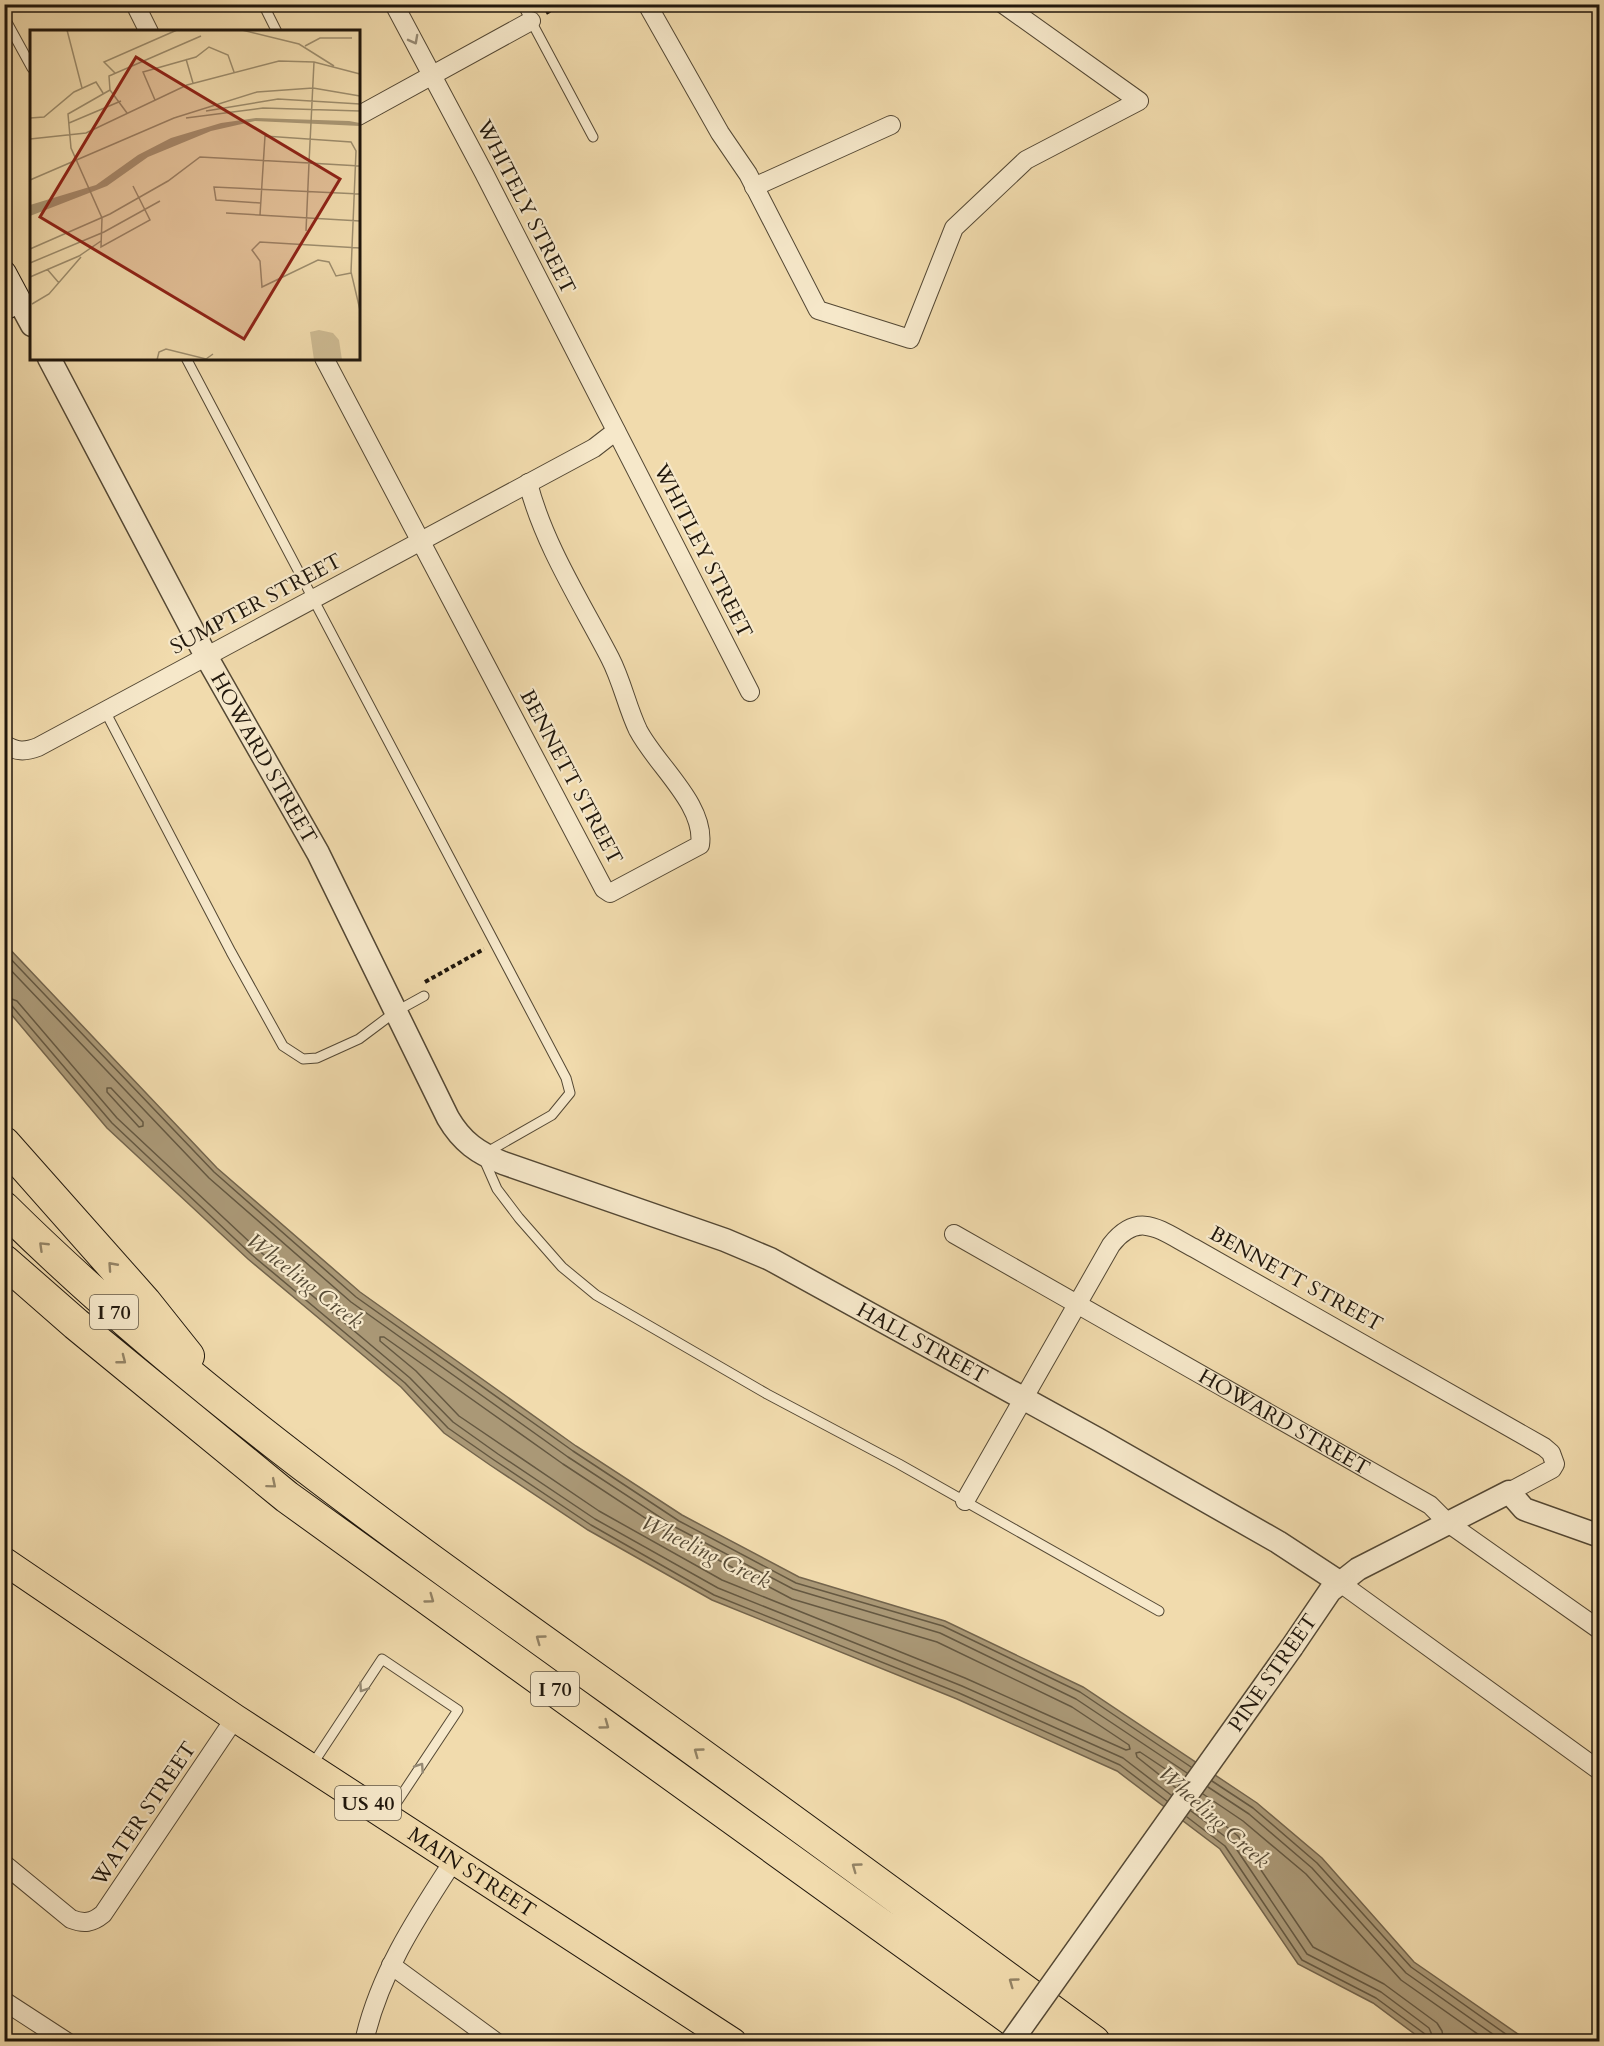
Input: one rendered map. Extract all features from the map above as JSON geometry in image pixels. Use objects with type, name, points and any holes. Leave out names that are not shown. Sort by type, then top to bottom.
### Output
[{"type":"highway","points":[[4,1143],[145,1302],[229,1409]]},
{"type":"highway","name":"I 70","points":[[4,1208],[101,1300],[229,1409],[435,1564],[719,1767],[1094,2042]]},
{"type":"highway","name":"I 70","points":[[4,1251],[76,1324],[141,1374],[287,1497],[1043,2042]]},
{"type":"highway","points":[[4,1261],[76,1324]]},
{"type":"main road","points":[[4,273],[18,301]]},
{"type":"main road","name":"MAIN STREET","points":[[4,1561],[235,1718],[733,2042]]},
{"type":"street","points":[[135,4],[148,30]]},
{"type":"street","name":"WHITELY STREET","points":[[394,4],[616,431]]},
{"type":"street","points":[[647,4],[754,187],[818,310],[909,339],[954,228],[1026,160],[1139,101],[1003,4]]},
{"type":"street","points":[[360,115],[531,21]]},
{"type":"street","points":[[754,187],[891,125]]},
{"type":"street","points":[[18,301],[30,322]]},
{"type":"street","name":"HOWARD STREET","points":[[50,360],[206,656],[318,853],[395,1012],[457,1132],[482,1155]]},
{"type":"street","name":"BENNETT STREET","points":[[325,360],[604,890],[610,893],[700,844],[702,833],[697,816],[650,752],[637,728],[621,682],[540,520],[528,483]]},
{"type":"street","name":"SUMPTER STREET","points":[[4,744],[13,750],[26,752],[594,448],[616,431]]},
{"type":"street","name":"WHITLEY STREET","points":[[616,431],[750,692]]},
{"type":"street","name":"HALL STREET","points":[[482,1155],[770,1258],[1278,1542],[1339,1582]]},
{"type":"street","name":"BENNETT STREET","points":[[965,1501],[1098,1267],[1120,1234],[1138,1224],[1149,1226],[1204,1253],[1482,1410]]},
{"type":"street","name":"HOWARD STREET","points":[[954,1234],[1419,1499],[1448,1523],[1599,1630]]},
{"type":"street","name":"PINE STREET","points":[[1011,2042],[1339,1582],[1358,1569],[1552,1469],[1555,1464],[1554,1458],[1544,1447],[1482,1410]]},
{"type":"street","points":[[1509,1492],[1524,1509],[1599,1536]]},
{"type":"street","points":[[1339,1582],[1599,1771]]},
{"type":"street","name":"WATER STREET","points":[[4,1864],[71,1919],[82,1923],[94,1921],[103,1914],[235,1718]]},
{"type":"street","points":[[364,2042],[391,1965],[416,1918],[454,1860]]},
{"type":"street","points":[[391,1965],[496,2042]]},
{"type":"street","points":[[4,2001],[67,2042]]},
{"type":"lane","points":[[263,4],[276,30]]},
{"type":"lane","points":[[522,4],[592,137]]},
{"type":"lane","points":[[4,17],[30,64]]},
{"type":"lane","points":[[187,360],[566,1078],[570,1093],[552,1114],[482,1155],[497,1189],[508,1204],[562,1267],[582,1284],[767,1394],[965,1501],[1159,1611]]},
{"type":"lane","points":[[105,711],[231,952],[283,1046],[303,1059],[317,1058],[359,1039],[395,1012],[424,996]]},
{"type":"lane","points":[[311,1767],[382,1659],[458,1710],[388,1816]]},
{"type":"path","points":[[418,986],[495,943]]},
{"type":"water","name":"Wheeling Creek","points":[[4,943],[217,1168],[360,1292],[576,1446],[682,1515],[799,1577],[945,1621],[1083,1687],[1257,1803],[1322,1858],[1414,1962],[1528,2041],[1424,2041],[1373,2003],[1298,1964],[1220,1849],[1117,1771],[957,1699],[712,1600],[588,1530],[444,1433],[401,1387],[248,1259],[107,1128],[5,1007]]}]
